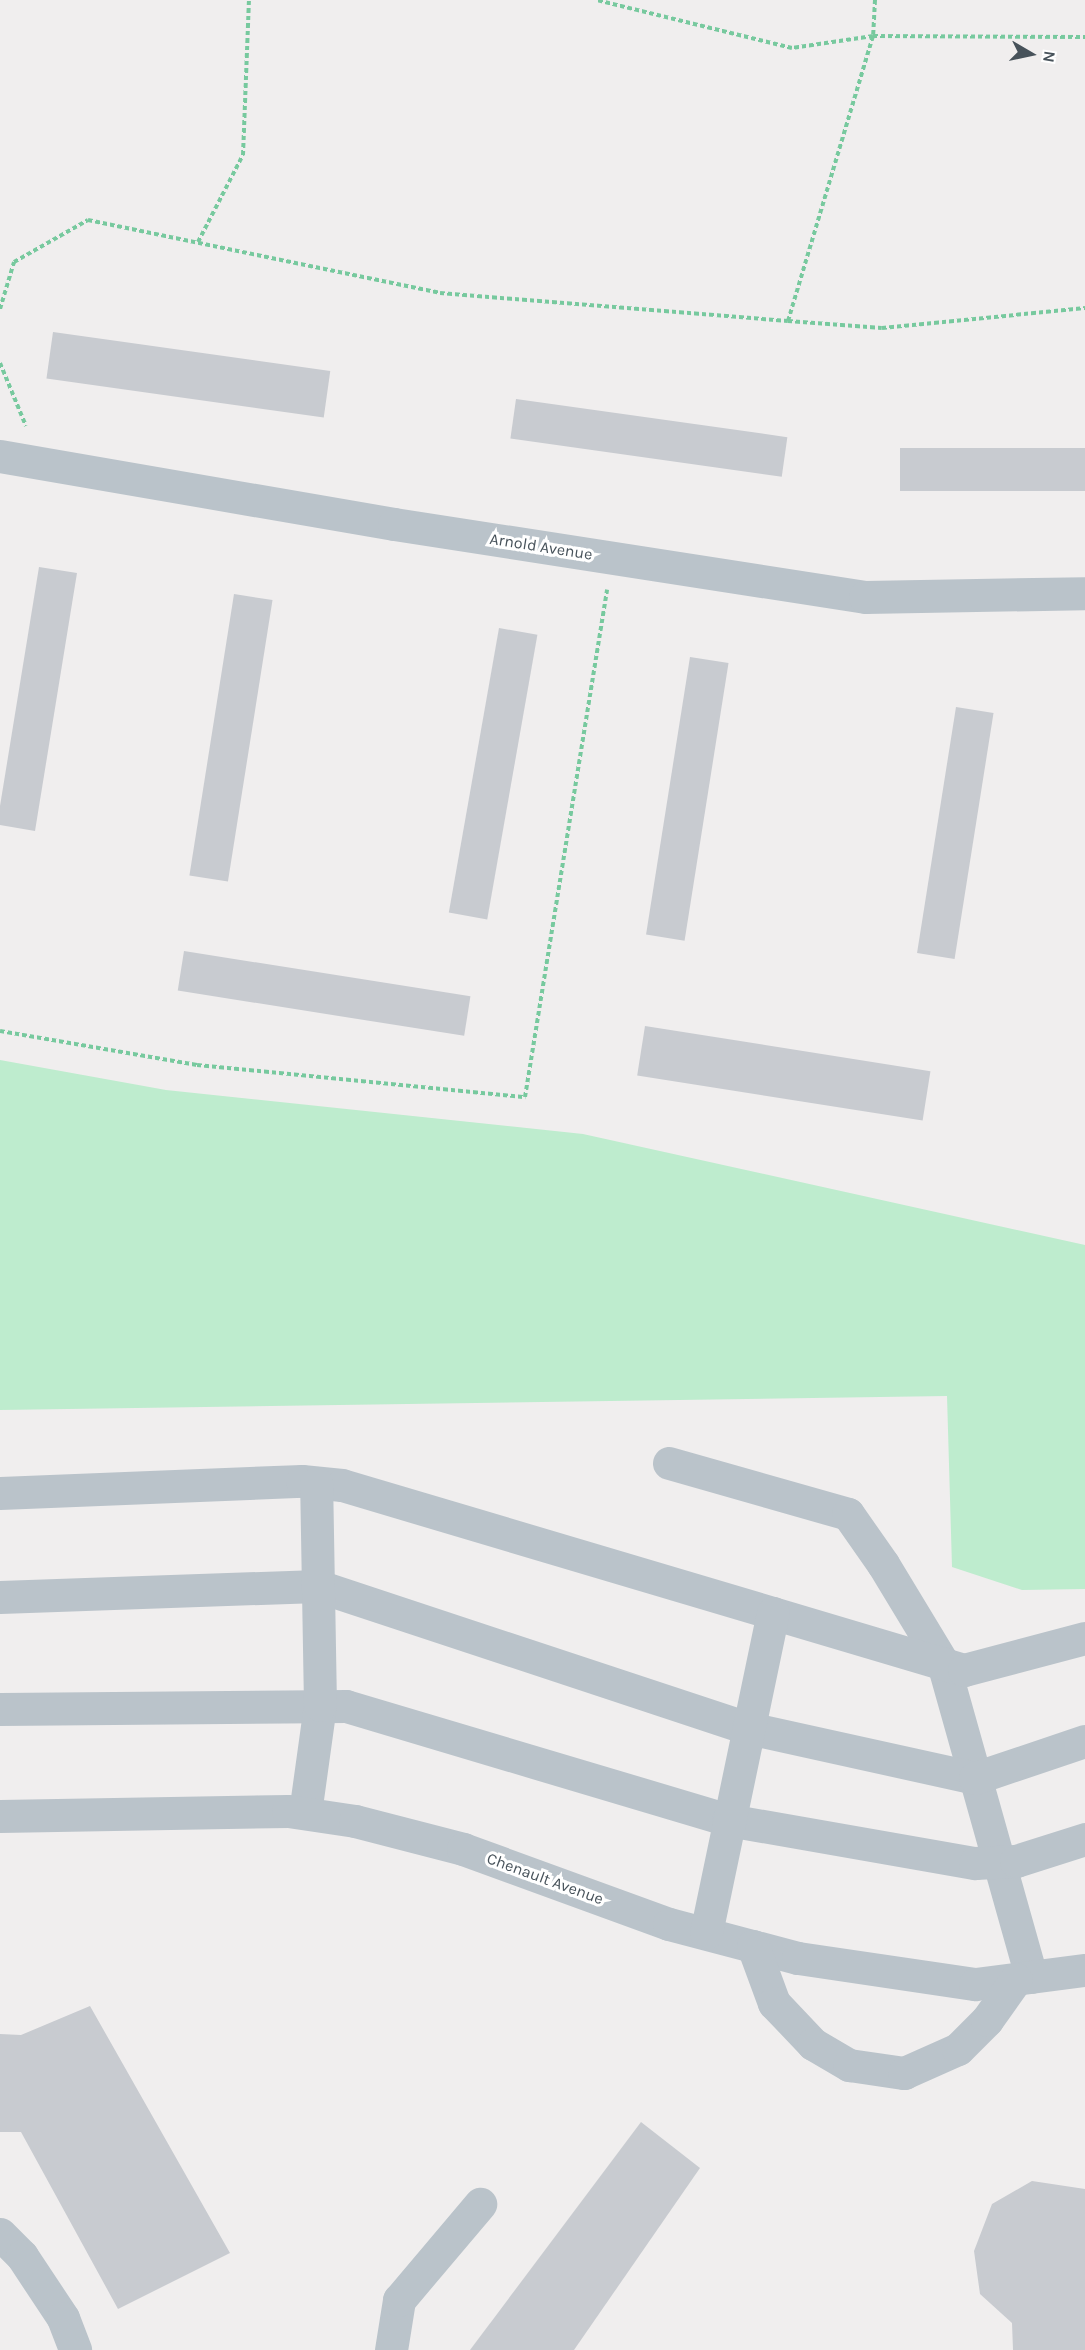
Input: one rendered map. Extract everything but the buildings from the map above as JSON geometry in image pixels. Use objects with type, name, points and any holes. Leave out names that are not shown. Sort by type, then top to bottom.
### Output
[{"type":"street","name":"Arnold Avenue","points":[[0,456],[612,558],[865,597],[1085,593]]},
{"type":"street","points":[[669,1463],[848,1514],[884,1564],[943,1664],[998,1862],[1023,1978],[987,2020],[958,2049],[904,2073],[849,2065],[813,2044],[774,2003],[753,1946]]},
{"type":"street","points":[[0,1493],[316,1483],[342,1485],[964,1670],[1085,1638]]},
{"type":"street","points":[[305,1814],[320,1705],[316,1483]]},
{"type":"street","points":[[0,1597],[318,1586],[748,1728],[975,1778],[1085,1741]]},
{"type":"street","points":[[706,1934],[773,1613]]},
{"type":"street","points":[[0,1709],[346,1706],[728,1820],[975,1863],[1016,1861],[1085,1839]]},
{"type":"street","name":"Chenault Avenue","points":[[0,1816],[305,1814],[355,1821],[464,1849],[706,1934],[798,1958],[975,1984],[1085,1970]]},
{"type":"street","points":[[391,2350],[399,2300],[480,2205]]},
{"type":"street","points":[[0,2234],[22,2256],[63,2318],[75,2350]]},
{"type":"path","points":[[198,242],[243,155],[249,0]]},
{"type":"path","points":[[596,0],[792,48],[873,36],[1085,37]]},
{"type":"path","points":[[788,321],[873,36],[875,0]]},
{"type":"path","points":[[0,309],[14,262],[88,220],[441,293],[882,328],[1085,308]]},
{"type":"path","points":[[0,363],[42,463]]},
{"type":"path","points":[[0,1031],[197,1065],[525,1097],[612,558]]},
{"type":"green space","points":[[0,1060],[166,1090],[583,1134],[1085,1245],[1085,1589],[1022,1590],[952,1567],[947,1396],[0,1410]]}]
